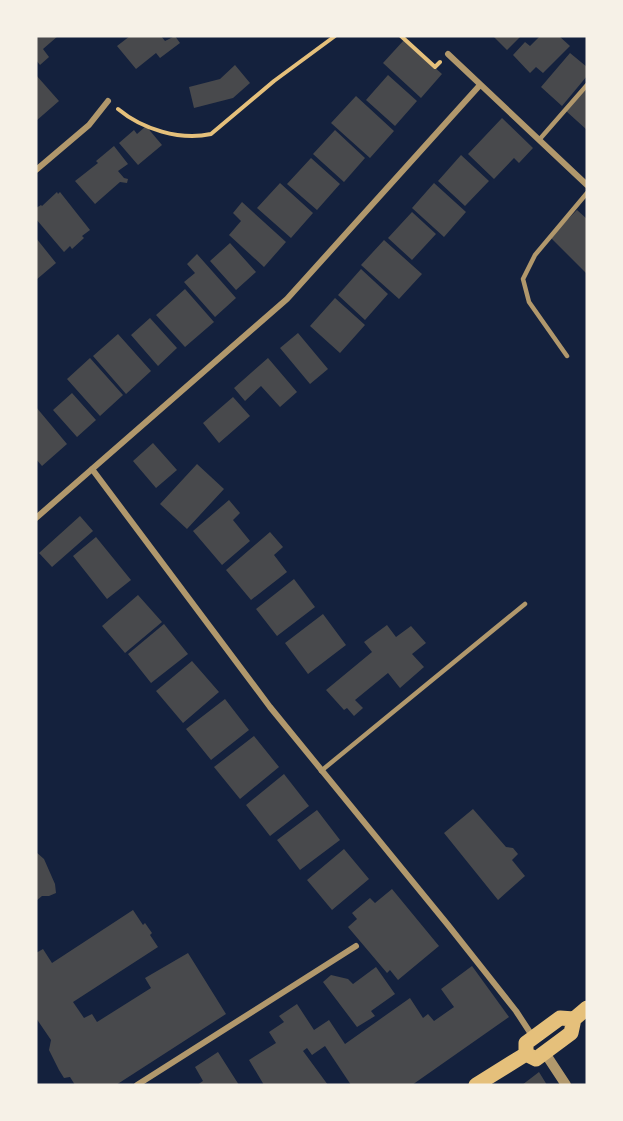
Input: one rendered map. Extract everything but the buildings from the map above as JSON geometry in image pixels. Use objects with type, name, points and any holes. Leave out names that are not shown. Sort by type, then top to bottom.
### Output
[{"type":"main road","points":[[526,1054],[536,1059],[571,1034],[574,1019],[587,1008]]},
{"type":"main road","points":[[526,1054],[525,1043],[533,1036],[560,1018],[574,1019]]},
{"type":"main road","points":[[477,1085],[526,1054]]},
{"type":"street","points":[[448,54],[587,185]]},
{"type":"street","points":[[36,518],[287,299],[480,85]]},
{"type":"street","points":[[36,170],[89,125],[108,101]]},
{"type":"street","points":[[92,469],[263,698],[516,1011],[533,1036]]},
{"type":"street","points":[[136,1085],[356,946]]},
{"type":"street","points":[[545,1053],[566,1085]]},
{"type":"lane","points":[[539,140],[587,85]]},
{"type":"lane","points":[[567,356],[530,302],[523,279],[535,255],[587,194]]},
{"type":"lane","points":[[321,771],[525,604]]},
{"type":"path","points":[[108,101],[127,117],[160,131],[179,136],[201,137],[211,134],[274,81],[335,36]]},
{"type":"path","points":[[401,36],[435,67],[448,54]]}]
